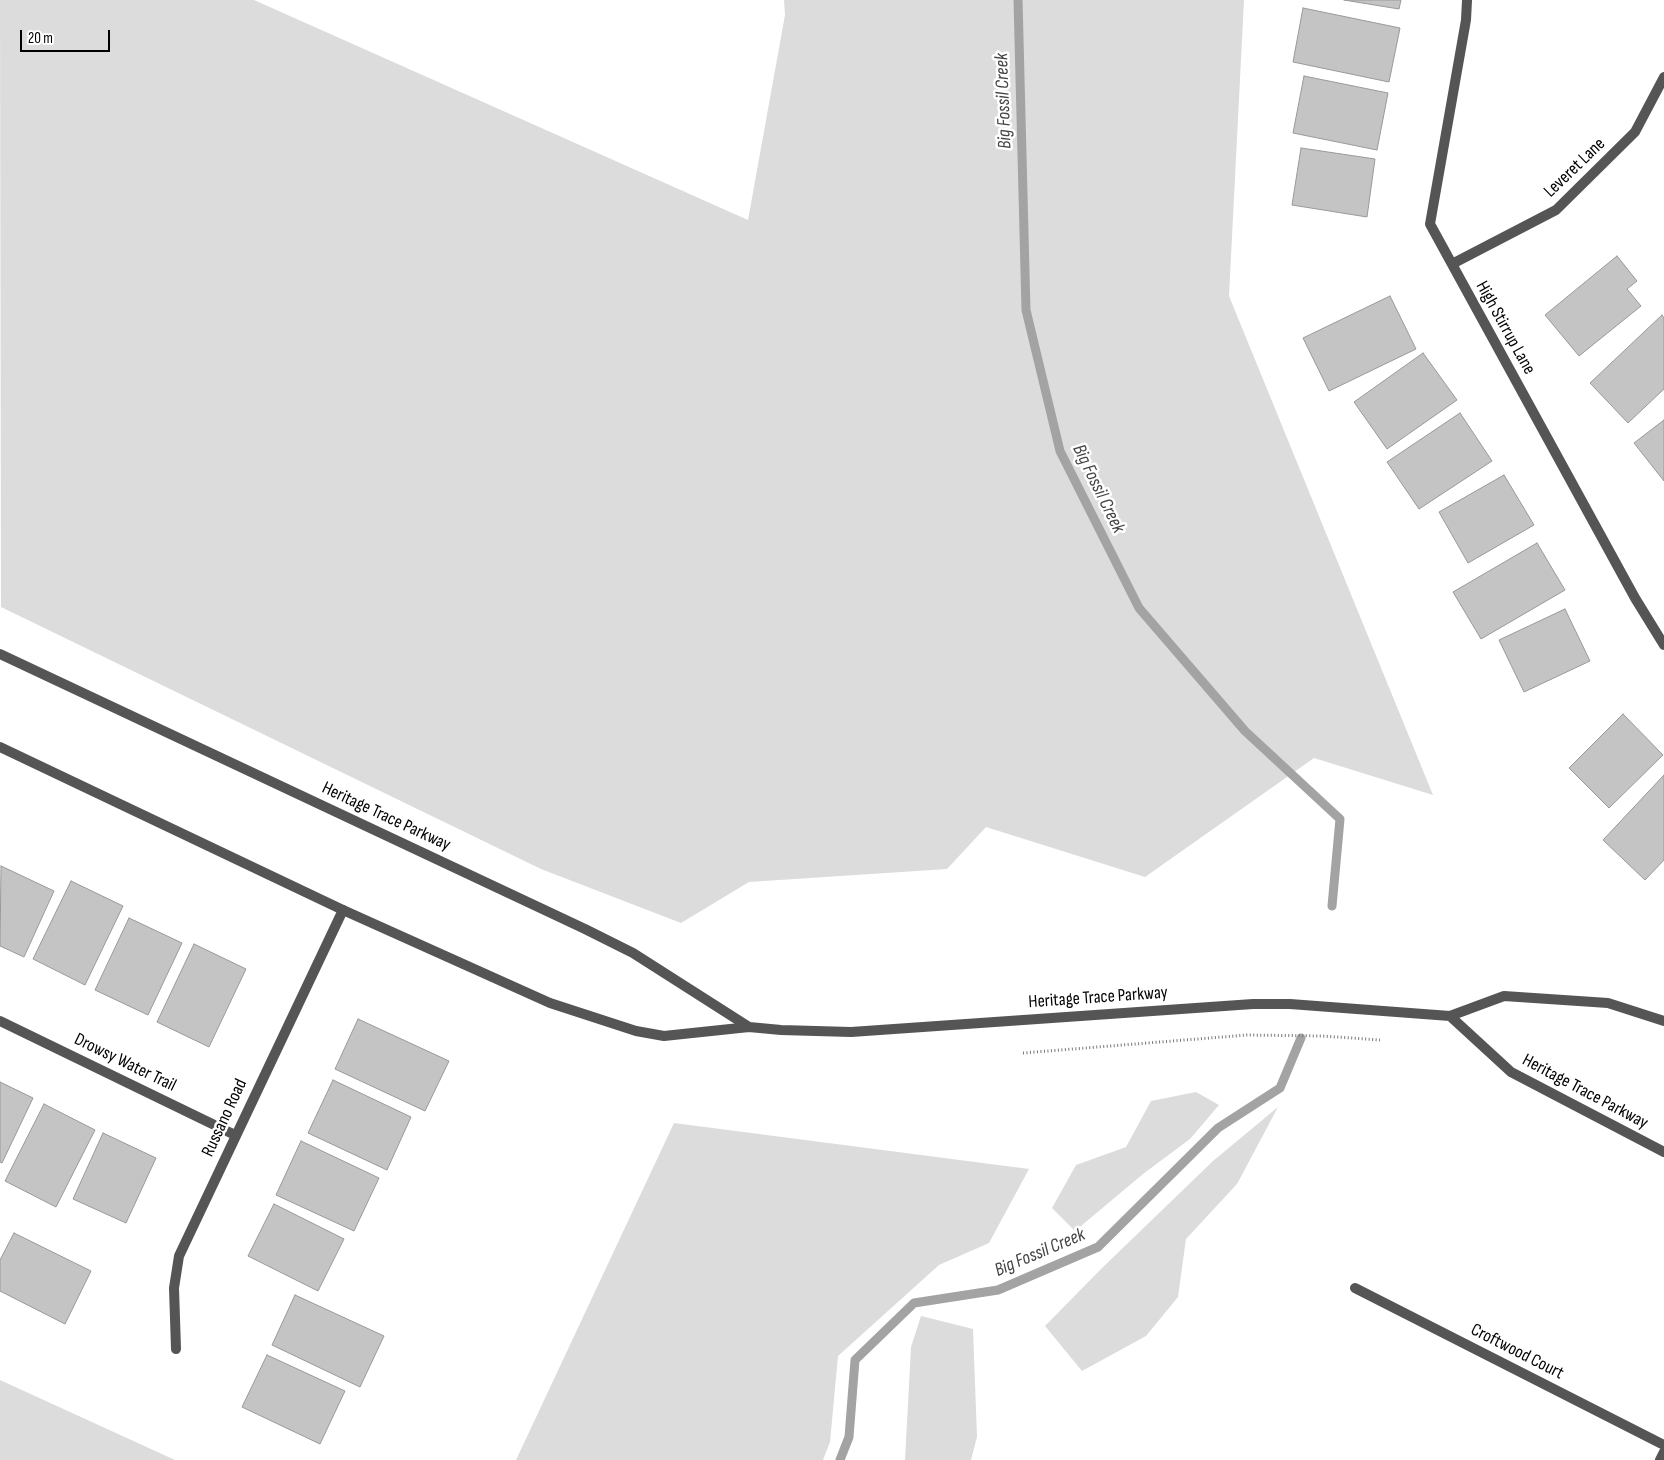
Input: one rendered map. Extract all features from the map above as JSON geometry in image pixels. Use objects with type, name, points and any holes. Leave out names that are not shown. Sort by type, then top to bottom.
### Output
[{"type":"street","name":"High Stirrup Lane","points":[[1467,0],[1466,20],[1430,224],[1635,598],[1664,645]]},
{"type":"street","name":"Leveret Lane","points":[[1452,264],[1556,210],[1635,132],[1664,77]]},
{"type":"street","name":"Heritage Trace Parkway","points":[[0,654],[585,928],[633,953],[749,1027]]},
{"type":"street","name":"Heritage Trace Parkway","points":[[0,747],[343,910],[550,1003],[636,1030],[664,1036],[749,1027],[851,1032],[1253,1004],[1290,1004],[1450,1016],[1504,996],[1608,1002],[1664,1021]]},
{"type":"street","name":"Russano Road","points":[[176,1349],[174,1288],[179,1256],[343,910]]},
{"type":"street","name":"Heritage Trace Parkway","points":[[1450,1016],[1511,1072],[1664,1152]]},
{"type":"street","name":"Drowsy Water Trail","points":[[0,1021],[235,1135]]},
{"type":"street","name":"Croftwood Court","points":[[1355,1288],[1664,1445]]},
{"type":"street","points":[[1660,1460],[1664,1452]]},
{"type":"path","points":[[1023,1052],[1247,1035],[1322,1036],[1380,1040]]},
{"type":"shaded area","points":[[0,0],[254,0],[748,220],[785,15],[784,0],[1244,0],[1229,296],[1433,795],[1314,758],[1145,877],[986,827],[947,869],[749,882],[681,923],[541,869],[1,607]]},
{"type":"shaded area","points":[[1196,1092],[1219,1105],[1190,1139],[1143,1174],[1075,1231],[1052,1208],[1076,1165],[1126,1147],[1151,1101]]},
{"type":"shaded area","points":[[1278,1107],[1237,1184],[1186,1239],[1178,1297],[1146,1336],[1082,1371],[1045,1326],[1213,1161]]},
{"type":"shaded area","points":[[674,1123],[1029,1169],[989,1243],[939,1265],[838,1356],[830,1442],[823,1460],[516,1460]]},
{"type":"shaded area","points":[[921,1316],[973,1329],[977,1437],[971,1460],[905,1460],[911,1347]]},
{"type":"shaded area","points":[[0,1380],[175,1460],[0,1460]]},
{"type":"building","points":[[1344,0],[1401,0],[1399,9]]},
{"type":"building","points":[[1303,8],[1400,28],[1389,82],[1293,62]]},
{"type":"building","points":[[1304,76],[1388,93],[1377,150],[1293,133]]},
{"type":"building","points":[[1301,148],[1375,159],[1367,217],[1292,205]]},
{"type":"building","points":[[1617,256],[1637,281],[1627,289],[1641,306],[1579,356],[1545,315]]},
{"type":"building","points":[[1390,296],[1416,349],[1329,391],[1303,338]]},
{"type":"building","points":[[1662,315],[1664,318],[1664,389],[1628,423],[1590,383]]},
{"type":"building","points":[[1423,353],[1457,400],[1387,449],[1354,402]]},
{"type":"building","points":[[1460,413],[1492,461],[1419,509],[1387,462]]},
{"type":"building","points":[[1664,420],[1664,481],[1634,443]]},
{"type":"building","points":[[1504,475],[1534,525],[1468,563],[1439,512]]},
{"type":"building","points":[[1537,543],[1565,590],[1481,639],[1453,592]]},
{"type":"building","points":[[1565,609],[1590,661],[1524,692],[1499,640]]},
{"type":"building","points":[[1623,714],[1663,755],[1609,808],[1569,768]]},
{"type":"building","points":[[1664,775],[1664,860],[1645,880],[1603,840]]},
{"type":"building","points":[[1,866],[54,891],[24,957],[0,946]]},
{"type":"building","points":[[71,881],[123,906],[85,985],[33,959]]},
{"type":"building","points":[[129,918],[182,943],[148,1015],[95,990]]},
{"type":"building","points":[[194,944],[246,969],[209,1047],[157,1022]]},
{"type":"building","points":[[358,1019],[449,1061],[425,1111],[335,1069]]},
{"type":"building","points":[[333,1080],[411,1117],[387,1170],[308,1133]]},
{"type":"building","points":[[0,1082],[33,1098],[2,1163],[0,1162]]},
{"type":"building","points":[[44,1104],[95,1130],[56,1207],[5,1181]]},
{"type":"building","points":[[103,1133],[156,1158],[126,1223],[73,1199]]},
{"type":"building","points":[[301,1141],[379,1178],[354,1231],[276,1195]]},
{"type":"building","points":[[274,1204],[344,1239],[318,1291],[248,1256]]},
{"type":"building","points":[[14,1233],[91,1271],[65,1324],[0,1291],[0,1260]]},
{"type":"building","points":[[295,1295],[384,1336],[360,1387],[272,1345]]},
{"type":"building","points":[[267,1355],[345,1391],[320,1444],[242,1407]]},
{"type":"waterway","name":"Big Fossil Creek","points":[[1018,0],[1026,310],[1060,451],[1139,608],[1245,731],[1340,819],[1332,906]]},
{"type":"waterway","name":"Big Fossil Creek","points":[[840,1460],[849,1437],[855,1360],[914,1303],[998,1290],[1098,1247],[1218,1128],[1280,1088],[1301,1038]]}]
